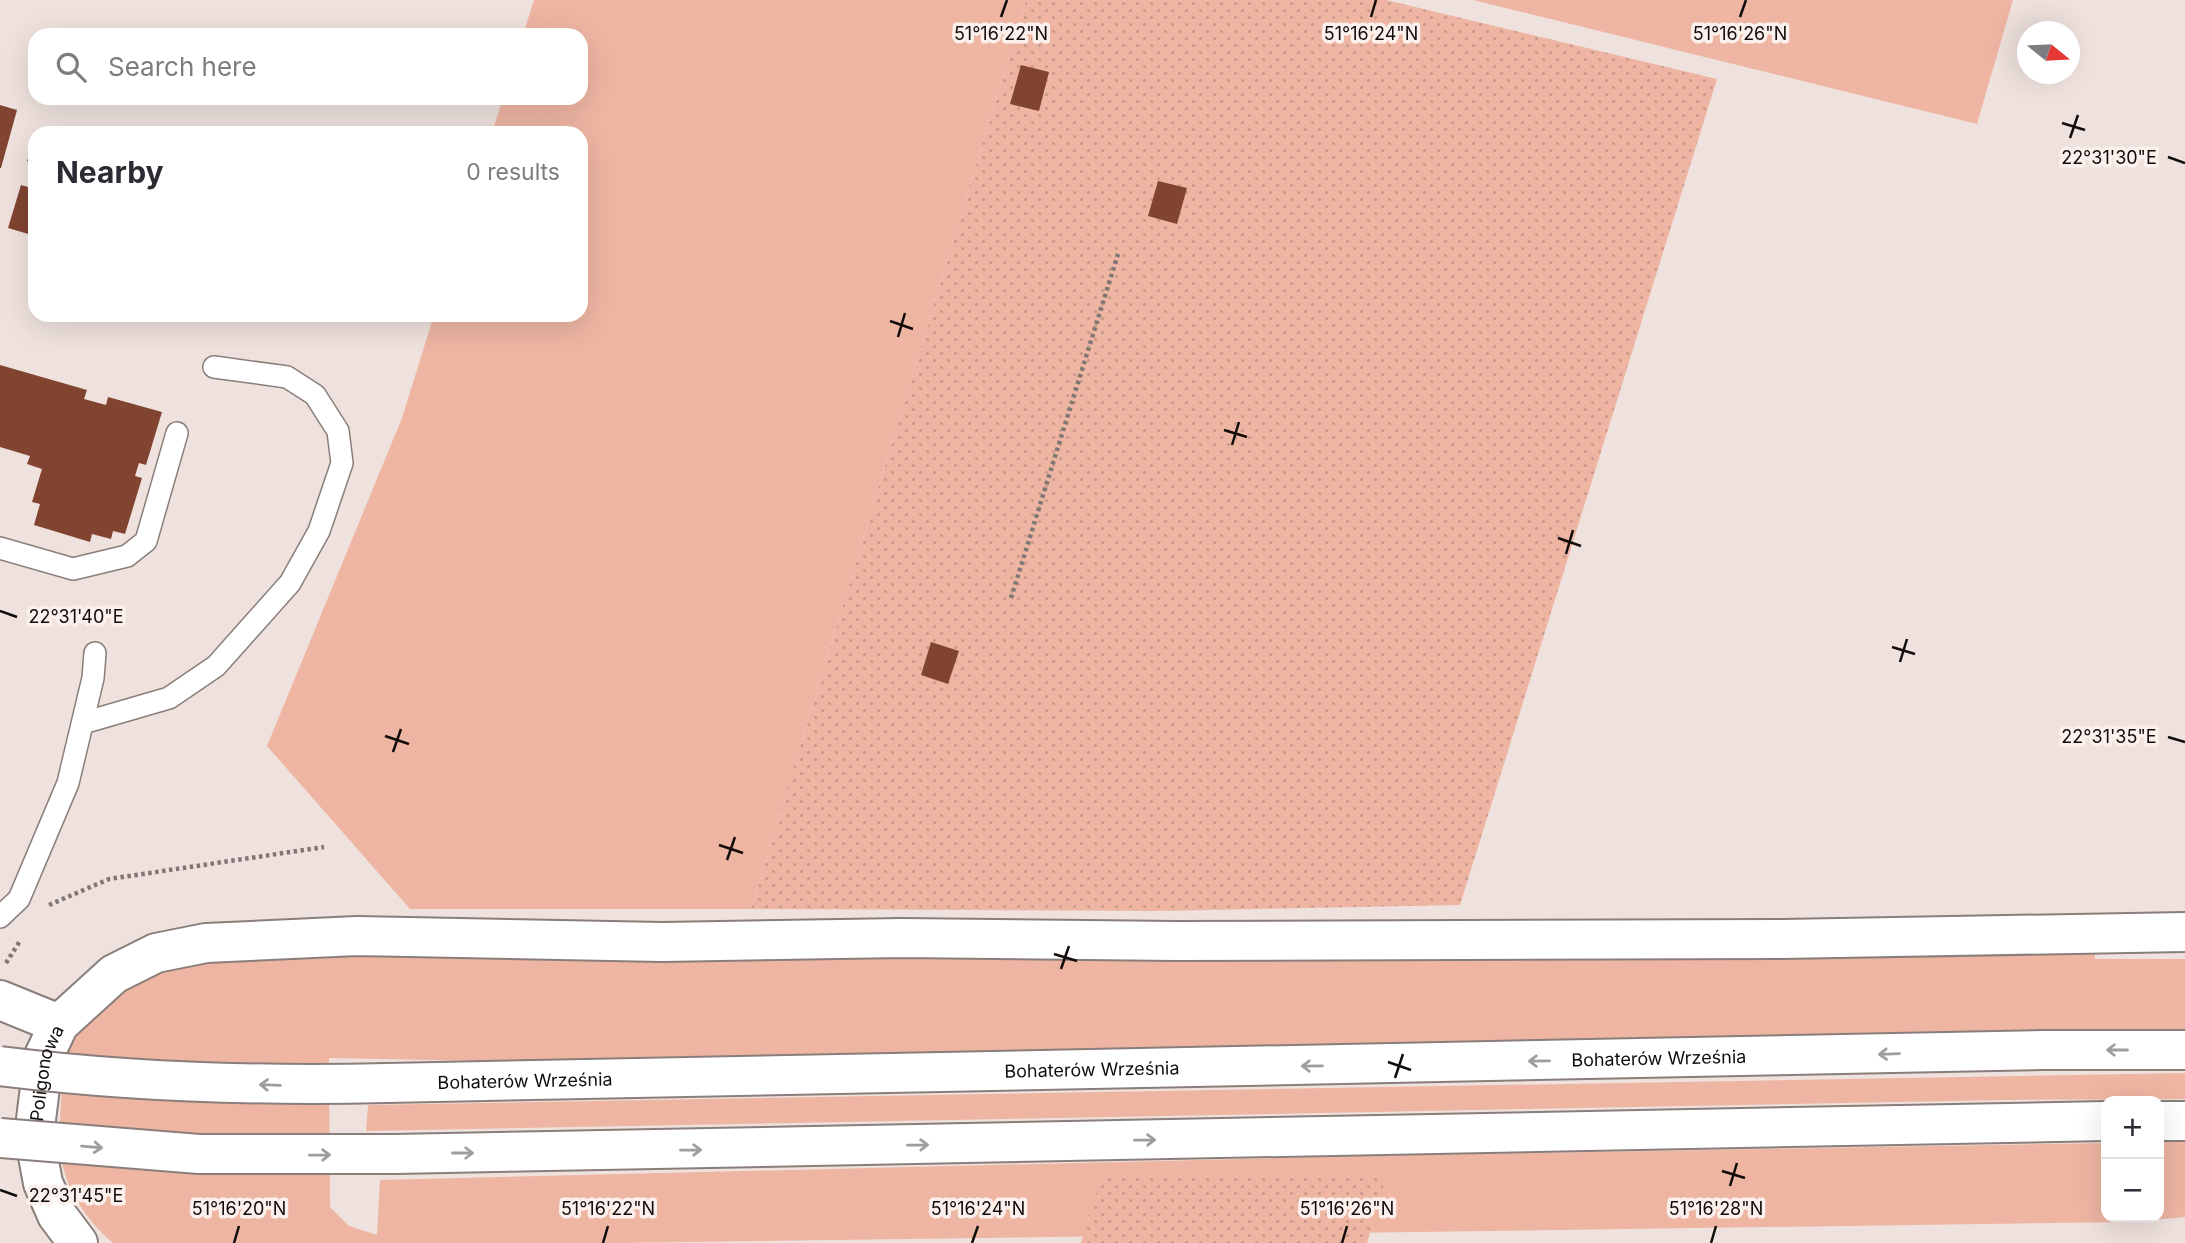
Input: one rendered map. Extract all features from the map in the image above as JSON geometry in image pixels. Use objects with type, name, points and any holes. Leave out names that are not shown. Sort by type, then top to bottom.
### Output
[{"type":"main road","name":"Poligonowa","points":[[78,1243],[57,1215],[43,1183],[34,1135],[44,1056],[60,1024],[114,974],[156,953],[205,943],[357,936],[662,942],[902,938],[1177,941],[1768,939],[2185,932]]},
{"type":"main road","points":[[0,999],[60,1024]]},
{"type":"main road","name":"Bohaterów Września","points":[[0,1066],[159,1082],[286,1086],[2044,1049],[2185,1050]]},
{"type":"main road","points":[[0,1138],[199,1154],[395,1154],[2101,1121]]},
{"type":"main road","points":[[2164,1121],[2185,1121]]},
{"type":"lane","points":[[83,723],[169,698],[216,666],[290,583],[319,531],[342,463],[338,431],[333,422],[315,395],[287,377],[214,367]]},
{"type":"lane","points":[[0,548],[73,569],[127,555],[146,541],[177,433]]},
{"type":"lane","points":[[0,917],[19,899],[68,783],[83,723],[95,653]]},
{"type":"path","points":[[1011,598],[1118,254]]},
{"type":"path","points":[[42,908],[108,879],[324,847]]},
{"type":"path","points":[[1,971],[21,940]]},
{"type":"shaded area","points":[[534,0],[1026,0],[751,909],[410,909],[267,746],[402,418],[432,322],[588,322],[588,126],[494,126],[501,105],[588,105],[588,28],[525,28]]},
{"type":"shaded area","points":[[1026,0],[1386,0],[1717,79],[1460,905],[1160,911],[751,909]]},
{"type":"shaded area","points":[[1473,0],[2013,0],[1977,124]]},
{"type":"shaded area","points":[[2095,949],[2095,959],[2185,959],[2185,1031],[536,1062],[329,1058],[330,1207],[349,1226],[377,1235],[380,1180],[1359,1156],[2101,1143],[2101,1222],[2130,1222],[617,1243],[113,1243],[78,1203],[62,1162],[62,1091],[71,1047],[92,1016],[133,982],[161,970],[236,957]]},
{"type":"shaded area","points":[[2185,1073],[2185,1099],[2164,1099],[2164,1096],[2101,1096],[2101,1099],[366,1131],[368,1105]]},
{"type":"shaded area","points":[[2164,1142],[2185,1142],[2185,1217],[2164,1219]]},
{"type":"shaded area","points":[[1101,1176],[1386,1177],[1367,1243],[1081,1243]]},
{"type":"building","points":[[1021,65],[1049,72],[1039,111],[1010,104]]},
{"type":"building","points":[[0,105],[17,110],[1,168],[0,168]]},
{"type":"building","points":[[1158,181],[1187,188],[1177,224],[1148,216]]},
{"type":"building","points":[[21,185],[28,187],[28,234],[8,228]]},
{"type":"building","points":[[0,365],[87,390],[84,399],[106,405],[108,397],[162,412],[146,465],[139,463],[135,476],[142,478],[125,534],[113,531],[111,539],[92,534],[90,542],[34,525],[40,504],[32,502],[42,469],[27,464],[30,456],[0,447]]},
{"type":"building","points":[[931,642],[959,651],[948,684],[921,675]]}]
